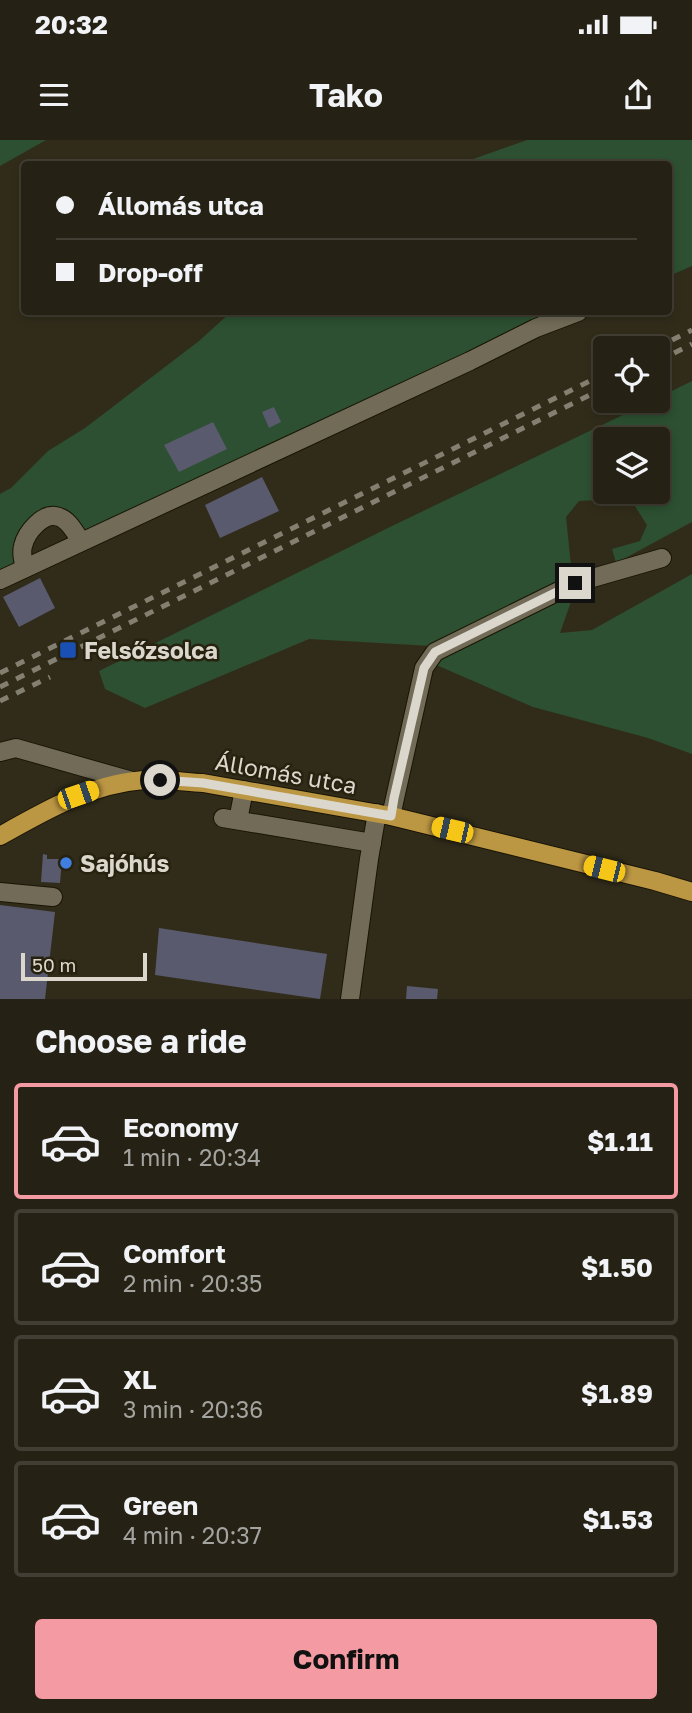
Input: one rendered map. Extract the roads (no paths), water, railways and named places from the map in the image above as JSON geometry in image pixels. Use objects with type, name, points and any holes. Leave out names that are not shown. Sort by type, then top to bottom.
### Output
[{"type":"main road","name":"Állomás utca","points":[[0,836],[48,809],[106,786],[132,781],[175,780],[384,815],[692,892]]},
{"type":"street","points":[[0,580],[536,328],[570,315]]},
{"type":"street","points":[[26,568],[23,543],[35,525],[51,516],[59,517],[81,541]]},
{"type":"street","points":[[350,999],[372,843],[394,798],[424,668],[435,652],[575,583],[663,558]]},
{"type":"street","points":[[0,752],[16,748],[132,781]]},
{"type":"street","points":[[244,790],[230,819],[372,843]]},
{"type":"street","points":[[0,891],[53,897]]},
{"type":"railway","points":[[670,341],[692,330]]},
{"type":"railway","points":[[670,355],[692,344]]},
{"type":"railway","points":[[0,673],[593,379]]},
{"type":"railway","points":[[0,687],[593,393]]},
{"type":"railway","points":[[0,701],[50,677]]},
{"type":"place","name":"Felsőzsolca","points":[[68,650]]},
{"type":"place","name":"Sajóhús","points":[[66,863]]}]
